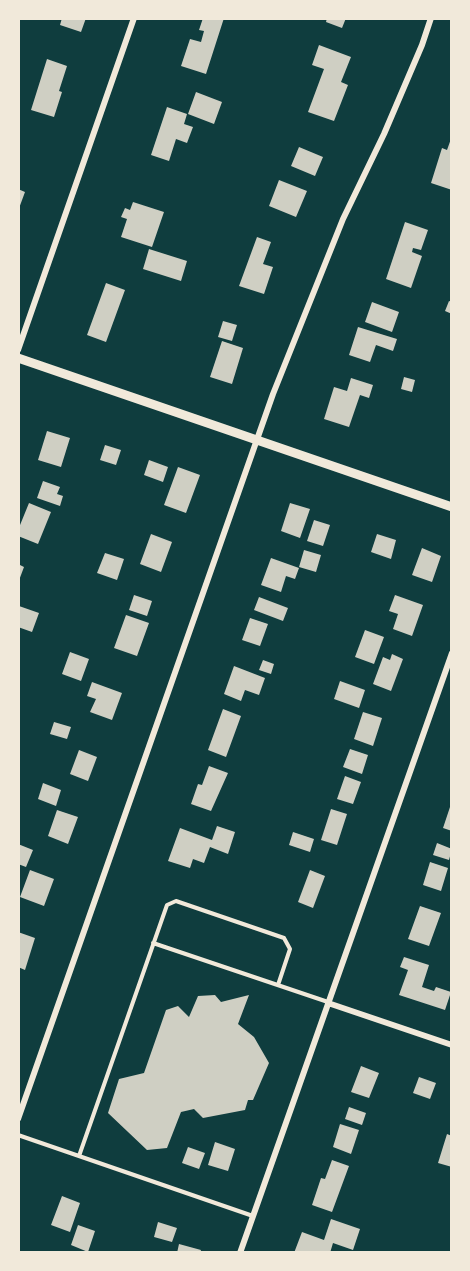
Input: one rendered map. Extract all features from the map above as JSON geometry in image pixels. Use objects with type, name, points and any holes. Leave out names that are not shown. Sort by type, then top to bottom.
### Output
[{"type":"street","points":[[18,350],[134,18]]},
{"type":"street","points":[[18,1119],[257,440],[307,306],[343,219],[384,134],[418,55],[431,18]]},
{"type":"street","points":[[18,358],[452,507]]},
{"type":"street","points":[[240,1253],[452,653]]},
{"type":"street","points":[[328,1003],[452,1045]]},
{"type":"lane","points":[[79,1156],[167,905],[176,901],[284,938],[290,949],[278,985]]},
{"type":"lane","points":[[153,943],[328,1003]]},
{"type":"lane","points":[[18,1135],[253,1216]]},
{"type":"building","points":[[62,18],[86,18],[81,32],[60,25]]},
{"type":"building","points":[[203,18],[224,18],[206,74],[181,66],[190,39],[201,42],[204,31],[199,30]]},
{"type":"building","points":[[327,18],[346,18],[342,28],[326,22]]},
{"type":"building","points":[[319,45],[351,57],[341,82],[348,85],[334,121],[308,112],[324,69],[312,65]]},
{"type":"building","points":[[47,59],[67,66],[54,117],[31,110]]},
{"type":"building","points":[[196,92],[222,102],[214,124],[188,114]]},
{"type":"building","points":[[167,107],[187,114],[184,124],[193,127],[187,143],[176,139],[169,161],[151,155]]},
{"type":"building","points":[[452,136],[452,190],[431,183],[442,148],[447,150]]},
{"type":"building","points":[[299,147],[323,157],[315,176],[291,166]]},
{"type":"building","points":[[279,180],[307,191],[296,217],[269,206]]},
{"type":"building","points":[[18,189],[25,192],[18,211]]},
{"type":"building","points":[[133,202],[164,212],[152,247],[121,237],[127,219],[121,217],[125,208],[130,210]]},
{"type":"building","points":[[405,222],[428,230],[421,250],[413,248],[412,252],[422,256],[411,288],[386,279]]},
{"type":"building","points":[[257,237],[271,242],[263,264],[273,267],[264,294],[239,286]]},
{"type":"building","points":[[149,249],[187,261],[181,281],[143,269]]},
{"type":"building","points":[[106,283],[125,290],[106,342],[87,335]]},
{"type":"building","points":[[449,301],[452,302],[452,314],[445,311]]},
{"type":"building","points":[[372,302],[399,312],[392,332],[365,322]]},
{"type":"building","points":[[223,321],[237,325],[232,341],[218,337]]},
{"type":"building","points":[[358,327],[397,339],[393,351],[376,345],[370,362],[349,355]]},
{"type":"building","points":[[222,341],[243,348],[232,384],[210,377]]},
{"type":"building","points":[[404,377],[415,380],[412,392],[401,389]]},
{"type":"building","points":[[351,378],[373,385],[369,398],[360,395],[349,427],[324,419],[334,387],[347,391]]},
{"type":"building","points":[[47,431],[70,438],[61,467],[38,460]]},
{"type":"building","points":[[105,445],[121,450],[116,465],[100,460]]},
{"type":"building","points":[[149,460],[168,467],[163,482],[144,475]]},
{"type":"building","points":[[178,467],[200,475],[186,513],[164,505]]},
{"type":"building","points":[[43,481],[60,487],[57,494],[63,496],[60,506],[37,498]]},
{"type":"building","points":[[29,503],[51,512],[38,544],[18,536],[18,530]]},
{"type":"building","points":[[290,503],[310,509],[300,538],[281,531]]},
{"type":"building","points":[[314,520],[330,525],[323,546],[307,541]]},
{"type":"building","points":[[151,534],[172,542],[161,572],[140,564]]},
{"type":"building","points":[[377,534],[396,540],[391,559],[371,552]]},
{"type":"building","points":[[422,548],[441,556],[432,582],[412,575]]},
{"type":"building","points":[[304,550],[321,555],[316,572],[299,567]]},
{"type":"building","points":[[105,553],[124,559],[117,580],[97,573]]},
{"type":"building","points":[[271,558],[299,568],[295,579],[286,576],[281,592],[261,585]]},
{"type":"building","points":[[18,564],[24,567],[18,583]]},
{"type":"building","points":[[134,595],[152,601],[147,616],[129,610]]},
{"type":"building","points":[[395,595],[423,605],[412,636],[393,629],[398,614],[389,611]]},
{"type":"building","points":[[259,597],[288,608],[283,621],[254,610]]},
{"type":"building","points":[[19,606],[39,613],[32,632],[18,627]]},
{"type":"building","points":[[126,615],[149,623],[137,656],[114,648]]},
{"type":"building","points":[[250,618],[268,624],[260,646],[242,640]]},
{"type":"building","points":[[365,630],[384,637],[374,664],[355,657]]},
{"type":"building","points":[[70,652],[89,659],[81,681],[62,674]]},
{"type":"building","points":[[392,654],[403,659],[391,691],[373,684],[383,657],[390,660]]},
{"type":"building","points":[[263,660],[274,664],[271,674],[259,670]]},
{"type":"building","points":[[234,666],[265,678],[259,695],[245,690],[241,701],[224,694]]},
{"type":"building","points":[[340,681],[365,690],[359,708],[334,699]]},
{"type":"building","points":[[92,682],[122,693],[112,720],[90,712],[96,699],[87,696]]},
{"type":"building","points":[[223,709],[241,716],[226,757],[208,750]]},
{"type":"building","points":[[363,712],[382,718],[373,746],[354,739]]},
{"type":"building","points":[[54,722],[71,727],[67,739],[50,734]]},
{"type":"building","points":[[350,749],[368,755],[362,774],[343,767]]},
{"type":"building","points":[[79,750],[97,757],[88,781],[70,774]]},
{"type":"building","points":[[209,766],[228,773],[211,811],[191,804],[198,784],[202,785]]},
{"type":"building","points":[[345,776],[361,782],[353,804],[337,799]]},
{"type":"building","points":[[43,783],[61,790],[56,806],[38,799]]},
{"type":"building","points":[[450,807],[452,808],[452,831],[443,828]]},
{"type":"building","points":[[331,809],[347,814],[337,845],[321,840]]},
{"type":"building","points":[[57,810],[78,817],[68,844],[48,836]]},
{"type":"building","points":[[217,826],[235,832],[228,854],[210,847],[204,863],[193,859],[190,868],[168,861],[180,828],[212,840]]},
{"type":"building","points":[[293,832],[314,839],[310,852],[289,845]]},
{"type":"building","points":[[437,843],[452,849],[449,860],[433,855]]},
{"type":"building","points":[[18,844],[33,850],[26,867],[18,864]]},
{"type":"building","points":[[430,862],[448,868],[441,891],[423,885]]},
{"type":"building","points":[[30,870],[54,879],[44,906],[20,897]]},
{"type":"building","points":[[310,870],[325,876],[313,908],[298,902]]},
{"type":"building","points":[[420,906],[441,913],[429,946],[408,939]]},
{"type":"building","points":[[18,932],[35,938],[25,970],[18,967]]},
{"type":"building","points":[[404,957],[429,965],[422,987],[434,991],[436,987],[451,992],[445,1010],[399,995],[408,970],[400,967]]},
{"type":"building","points":[[215,995],[221,1002],[249,995],[238,1024],[254,1037],[269,1063],[253,1100],[248,1100],[245,1110],[203,1118],[194,1109],[181,1112],[167,1148],[147,1150],[108,1113],[119,1079],[144,1073],[166,1010],[178,1006],[189,1017],[198,996]]},
{"type":"building","points":[[361,1066],[379,1073],[369,1098],[351,1092]]},
{"type":"building","points":[[419,1077],[436,1083],[430,1099],[413,1093]]},
{"type":"building","points":[[349,1107],[366,1113],[362,1125],[345,1119]]},
{"type":"building","points":[[340,1124],[359,1130],[351,1154],[333,1147]]},
{"type":"building","points":[[447,1134],[452,1136],[452,1167],[438,1163]]},
{"type":"building","points":[[215,1142],[235,1149],[228,1171],[208,1165]]},
{"type":"building","points":[[188,1147],[205,1153],[199,1169],[182,1163]]},
{"type":"building","points":[[332,1160],[349,1166],[332,1212],[312,1205],[321,1178],[325,1179]]},
{"type":"building","points":[[62,1196],[80,1203],[70,1232],[51,1225]]},
{"type":"building","points":[[331,1219],[360,1229],[353,1250],[333,1243],[330,1253],[294,1253],[302,1232],[324,1240]]},
{"type":"building","points":[[158,1222],[177,1228],[172,1242],[154,1237]]},
{"type":"building","points":[[78,1225],[95,1231],[88,1252],[71,1245]]},
{"type":"building","points":[[179,1244],[201,1250],[200,1253],[177,1253]]}]
